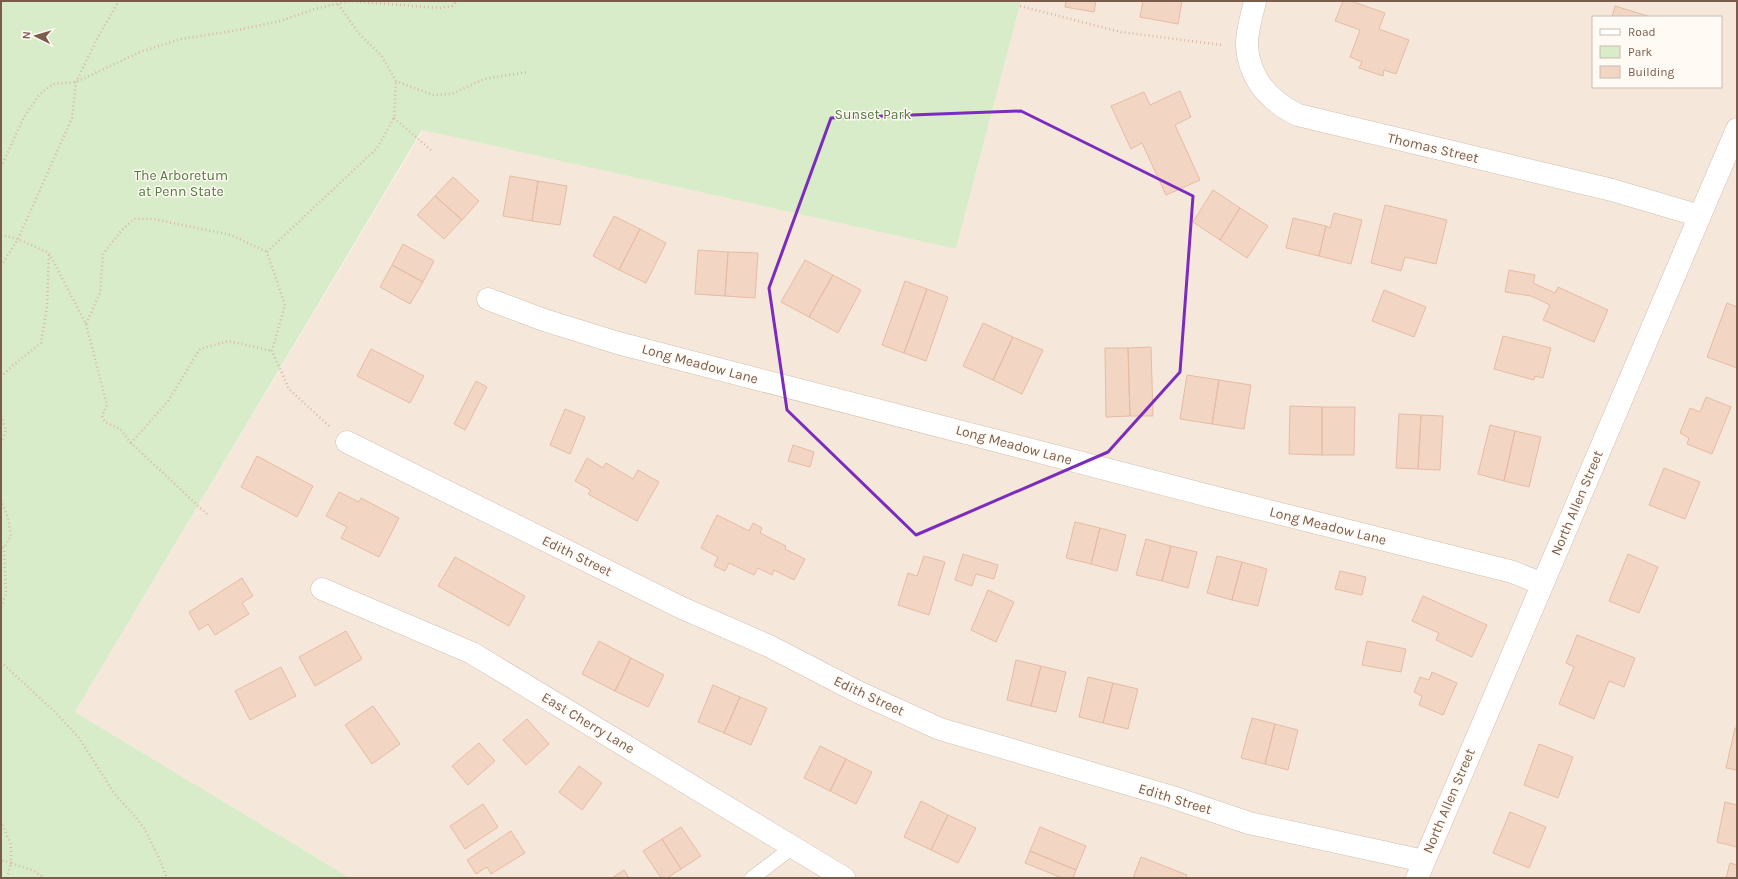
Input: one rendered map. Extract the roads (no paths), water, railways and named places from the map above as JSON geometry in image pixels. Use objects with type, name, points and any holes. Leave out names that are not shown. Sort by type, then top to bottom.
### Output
[{"type":"street","name":"Thomas Street","points":[[1255,1],[1248,32],[1247,47],[1254,75],[1261,88],[1284,109],[1298,115],[1604,189],[1700,216]]},
{"type":"street","name":"North Allen Street","points":[[1420,869],[1737,129]]},
{"type":"street","name":"Long Meadow Lane","points":[[488,298],[544,320],[618,343],[1229,501],[1513,572],[1542,584]]},
{"type":"street","name":"Edith Street","points":[[347,442],[682,608],[769,646],[858,692],[940,729],[1169,796],[1249,823],[1420,869]]},
{"type":"street","name":"East Cherry Lane","points":[[322,589],[472,653],[844,878]]},
{"type":"lane","points":[[752,878],[793,847]]},
{"type":"park label","name":"Sunset Park","points":[[873,114]]},
{"type":"park label","name":"The Arboretum at Penn State","points":[[181,184]]}]
